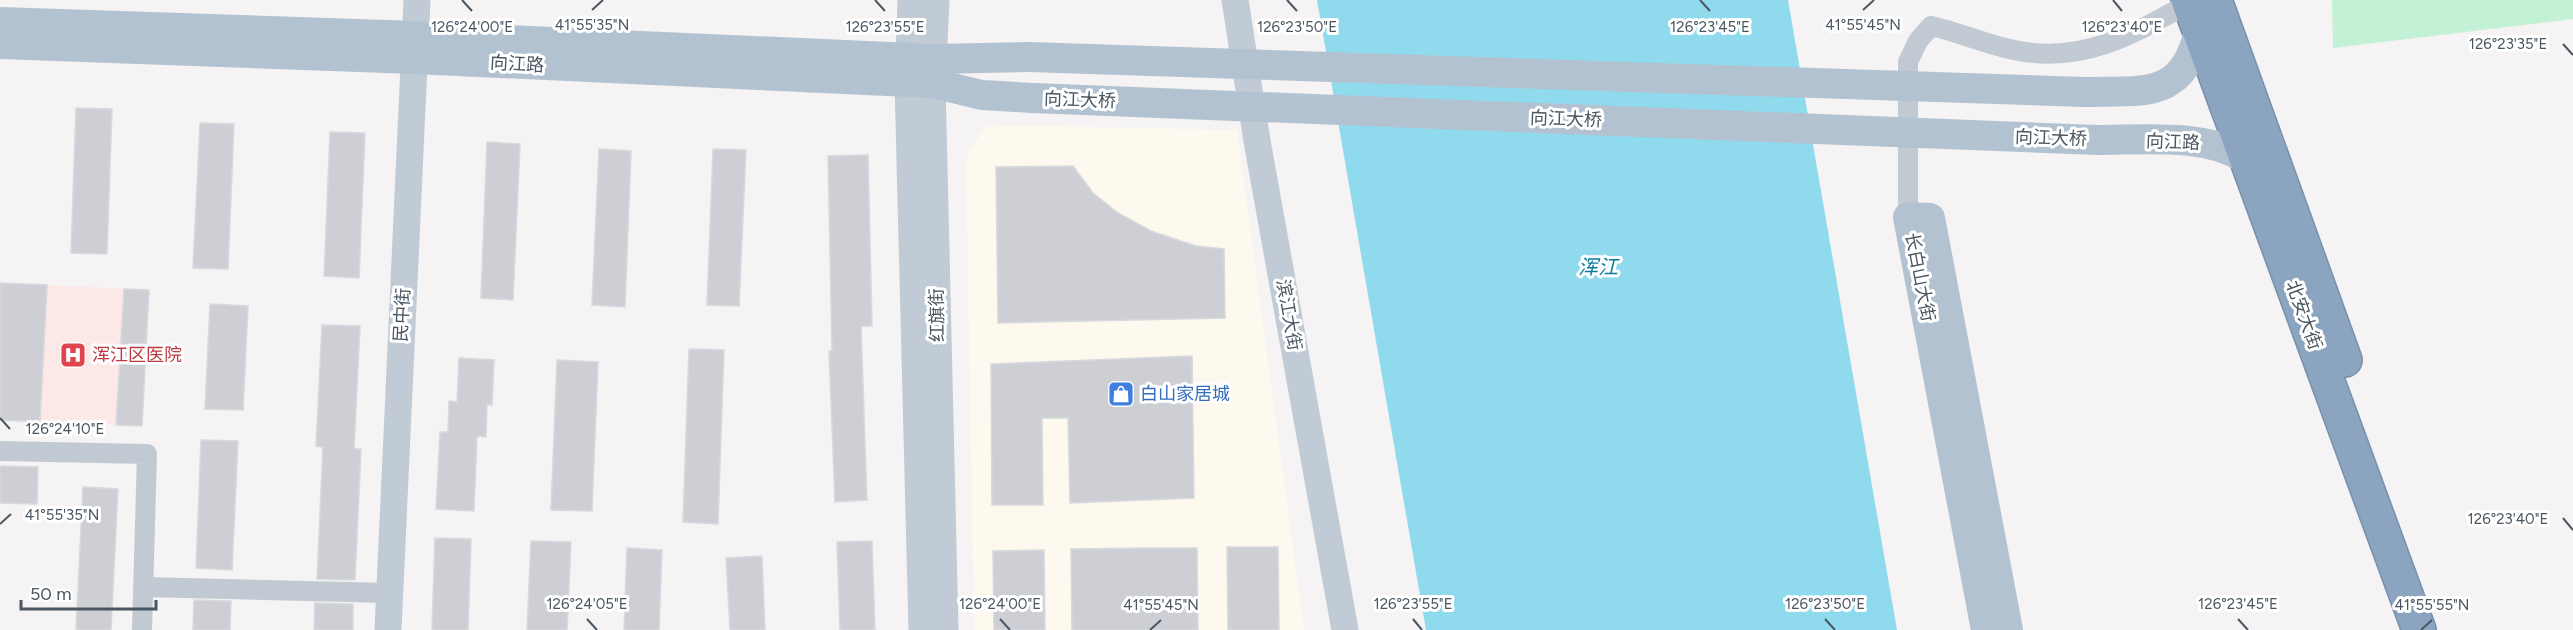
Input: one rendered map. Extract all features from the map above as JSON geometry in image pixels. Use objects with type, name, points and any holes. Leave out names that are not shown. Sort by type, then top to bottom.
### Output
[{"type":"highway","name":"北安大街","points":[[2198,8],[2245,158],[2419,630]]},
{"type":"highway","name":"北安大街","points":[[2198,8],[2442,630]]},
{"type":"main road","name":"向江路","points":[[0,22],[415,47],[921,70],[1029,57],[2084,92],[2158,89],[2183,68],[2194,52],[2198,8]]},
{"type":"main road","name":"向江路","points":[[0,44],[415,47]]},
{"type":"main road","name":"向江路","points":[[921,70],[982,94],[1033,98]]},
{"type":"main road","name":"向江大桥","points":[[1033,98],[2098,140]]},
{"type":"main road","name":"向江路","points":[[2098,140],[2207,143],[2227,147],[2245,158]]},
{"type":"main road","name":"长白山大街","points":[[1986,630],[1908,217],[1930,218],[2008,630]]},
{"type":"street","name":"民中街","points":[[388,630],[417,0]]},
{"type":"street","points":[[911,0],[921,70],[922,630]]},
{"type":"street","name":"红旗街","points":[[936,0],[921,70],[945,630]]},
{"type":"street","name":"滨江大街","points":[[1235,0],[1345,630]]},
{"type":"street","points":[[1908,217],[1908,62],[1918,41],[1931,26],[2024,52],[2069,54],[2128,38],[2198,8]]},
{"type":"street","points":[[0,451],[147,454],[142,630]]},
{"type":"street","points":[[144,587],[388,593]]},
{"type":"shaded area","name":"白山家居城","points":[[986,125],[1237,130],[1304,630],[974,630],[966,159]]},
{"type":"shaded area","name":"浑江区医院","points":[[0,283],[149,290],[142,426],[0,420]]},
{"type":"green space","points":[[2332,0],[2573,0],[2573,19],[2333,48]]},
{"type":"water","name":"浑江","points":[[1317,0],[1788,0],[1897,630],[1426,630]]},
{"type":"building","points":[[76,108],[112,109],[107,254],[71,253]]},
{"type":"building","points":[[200,123],[234,124],[228,269],[193,268]]},
{"type":"building","points":[[330,132],[365,133],[359,278],[324,276]]},
{"type":"building","points":[[487,142],[520,144],[513,300],[481,298]]},
{"type":"building","points":[[599,149],[631,151],[625,307],[592,305]]},
{"type":"building","points":[[713,149],[746,150],[739,306],[707,305]]},
{"type":"building","points":[[868,155],[872,326],[861,326],[867,500],[835,502],[829,351],[832,351],[828,156]]},
{"type":"building","points":[[1073,166],[1093,193],[1118,213],[1151,231],[1196,246],[1224,249],[1225,318],[998,323],[996,167]]},
{"type":"building","points":[[0,283],[47,285],[40,422],[0,420]]},
{"type":"building","points":[[124,289],[149,290],[142,426],[116,425]]},
{"type":"building","points":[[210,304],[248,306],[243,410],[205,409]]},
{"type":"building","points":[[322,325],[360,326],[354,449],[361,449],[355,580],[317,579],[323,447],[316,446]]},
{"type":"building","points":[[689,349],[724,350],[718,524],[683,522]]},
{"type":"building","points":[[1192,356],[1194,498],[1070,503],[1068,418],[1042,418],[1043,505],[992,505],[991,364]]},
{"type":"building","points":[[459,358],[494,360],[492,405],[487,404],[486,437],[477,436],[474,511],[436,509],[440,432],[448,432],[449,401],[457,402]]},
{"type":"building","points":[[557,360],[598,362],[592,511],[551,510]]},
{"type":"building","points":[[201,440],[238,441],[232,570],[196,568]]},
{"type":"building","points":[[0,466],[38,467],[37,504],[0,503]]},
{"type":"building","points":[[83,487],[118,489],[111,630],[76,630]]},
{"type":"building","points":[[435,538],[471,539],[468,630],[432,630]]},
{"type":"building","points":[[531,541],[571,542],[567,630],[527,630]]},
{"type":"building","points":[[872,541],[875,630],[840,630],[837,542]]},
{"type":"building","points":[[1227,547],[1278,547],[1279,630],[1228,630]]},
{"type":"building","points":[[627,548],[662,550],[659,630],[624,630]]},
{"type":"building","points":[[1197,548],[1198,630],[1072,630],[1071,549]]},
{"type":"building","points":[[1044,550],[1045,630],[994,630],[993,551]]},
{"type":"building","points":[[762,556],[765,630],[730,630],[726,558]]},
{"type":"building","points":[[194,600],[231,601],[230,630],[193,630]]},
{"type":"building","points":[[315,603],[353,604],[353,630],[314,630]]},
{"type":"place","name":"浑江区医院","points":[[73,355]]},
{"type":"place","name":"白山家居城","points":[[1121,394]]}]
